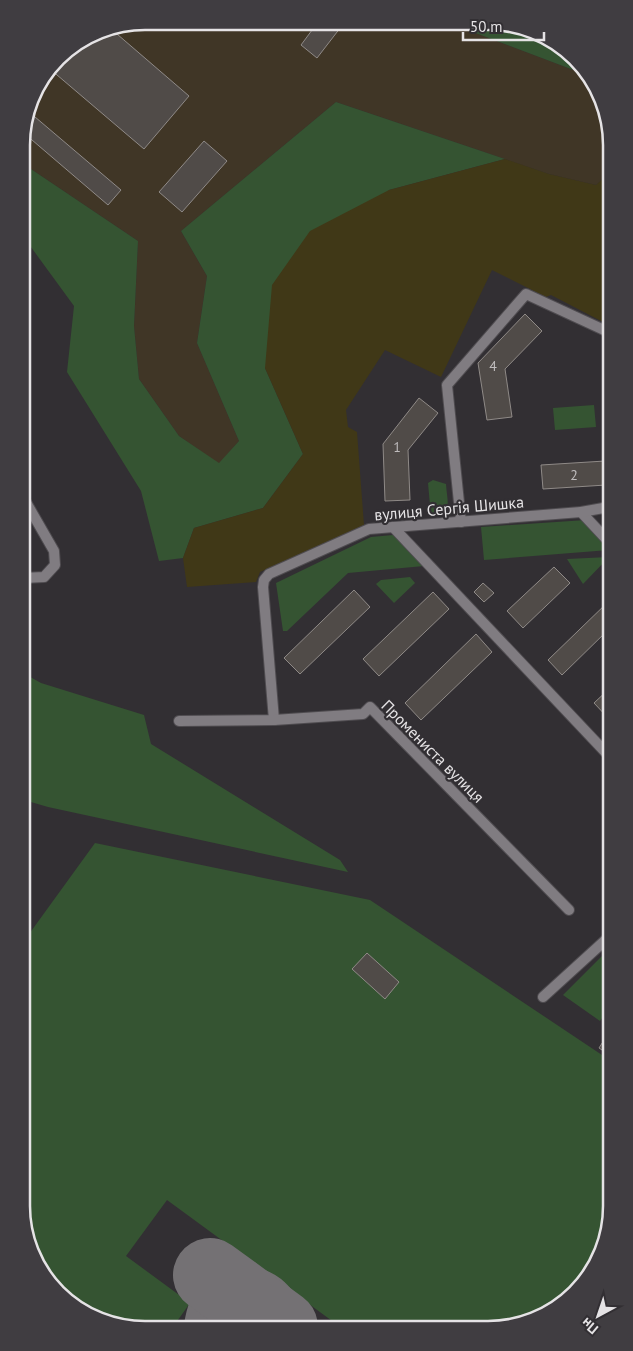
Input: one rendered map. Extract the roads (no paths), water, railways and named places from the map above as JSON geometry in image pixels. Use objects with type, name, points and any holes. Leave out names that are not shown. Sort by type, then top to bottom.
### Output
[{"type":"street","points":[[461,522],[447,385],[526,294],[603,330]]},
{"type":"street","name":"вулиця Сергія Шишка","points":[[274,720],[263,587],[264,580],[269,574],[369,528],[581,512],[603,508]]},
{"type":"street","points":[[30,509],[54,551],[55,565],[44,577],[30,578]]},
{"type":"street","points":[[581,512],[603,536]]},
{"type":"street","points":[[393,527],[603,750]]},
{"type":"street","name":"Промениста вулиця","points":[[179,721],[274,720],[364,714],[370,707],[569,910]]},
{"type":"street","points":[[543,997],[603,942]]}]
